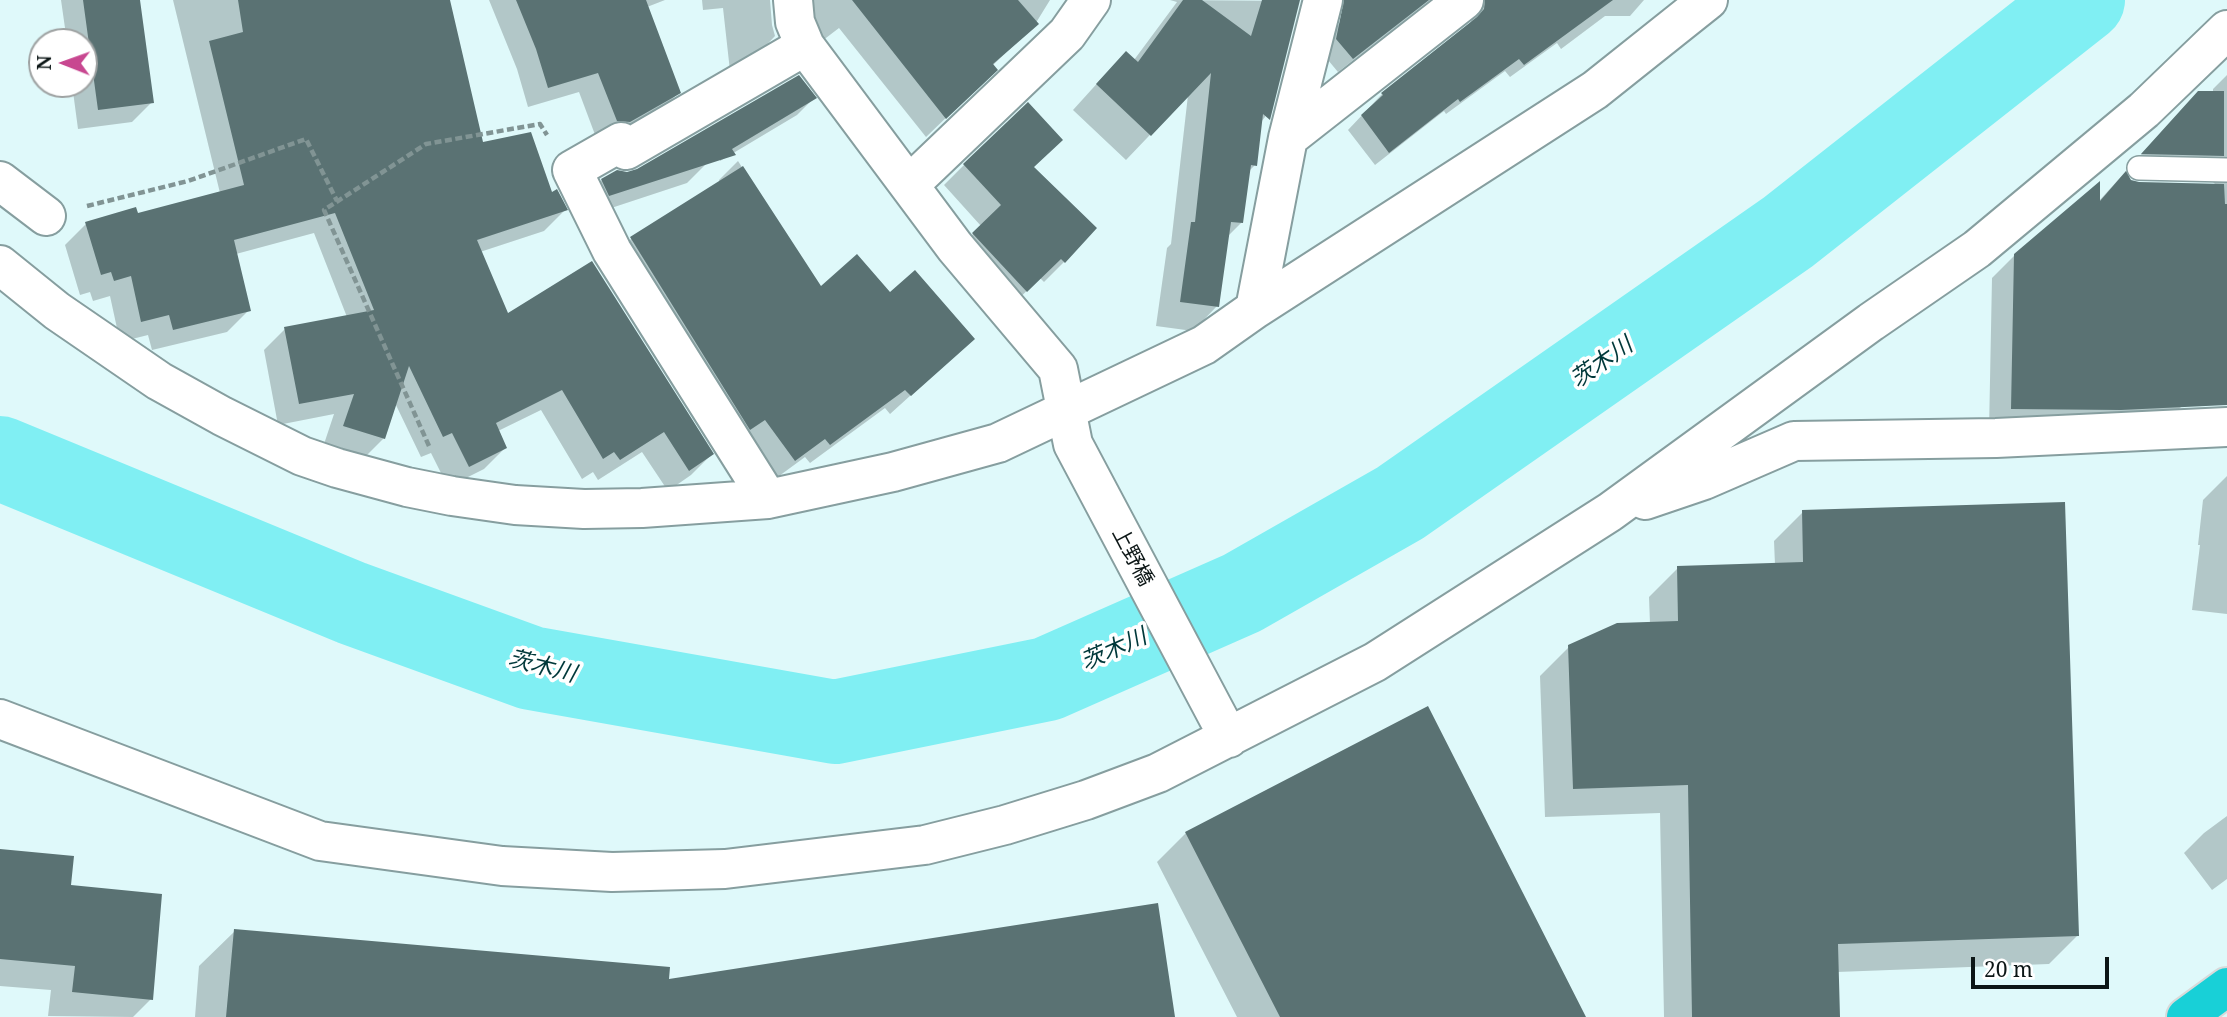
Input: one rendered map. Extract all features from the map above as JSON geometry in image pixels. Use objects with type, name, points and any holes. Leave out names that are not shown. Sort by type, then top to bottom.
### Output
[{"type":"highway","points":[[2186,1017],[2227,987]]},
{"type":"street","name":"上野橋","points":[[793,0],[795,22],[805,46],[955,247],[1058,369],[1069,428],[1221,722]]},
{"type":"street","points":[[909,185],[1067,34],[1091,0]]},
{"type":"street","points":[[1255,309],[1288,138],[1323,0]]},
{"type":"street","points":[[1288,138],[1464,0]]},
{"type":"street","points":[[0,265],[57,311],[159,381],[302,456],[337,468],[407,487],[515,505],[584,509],[768,499],[893,472],[998,443],[1069,428],[1204,345],[1255,309],[1595,90],[1704,2]]},
{"type":"street","points":[[0,719],[320,841],[502,866],[612,873],[725,869],[925,845],[1005,825],[1086,800],[1158,774],[1221,722],[1375,662],[1610,512],[1871,322],[1977,249],[2144,110],[2227,30]]},
{"type":"street","points":[[768,499],[612,251],[572,170],[621,142],[626,150],[805,46]]},
{"type":"street","points":[[0,181],[46,216]]},
{"type":"street","points":[[1610,512],[1704,480],[1794,441],[1996,438],[2227,427]]},
{"type":"lane","points":[[2139,168],[2227,170]]},
{"type":"path","points":[[452,496],[324,210],[426,144],[540,124],[572,170]]},
{"type":"path","points":[[46,216],[188,181],[306,139],[337,201]]},
{"type":"building","points":[[83,0],[140,0],[154,103],[98,110],[98,28],[87,28]]},
{"type":"building","points":[[238,0],[450,0],[483,142],[531,132],[552,192],[557,189],[568,210],[477,240],[508,313],[592,261],[714,454],[689,471],[664,432],[620,460],[614,452],[603,459],[562,390],[496,423],[507,448],[469,467],[452,433],[443,437],[409,366],[385,439],[343,426],[354,394],[299,404],[284,327],[374,310],[335,213],[234,240],[251,311],[173,330],[169,315],[141,322],[131,276],[114,281],[111,272],[101,275],[85,222],[136,207],[138,213],[244,185],[209,41],[243,32]]},
{"type":"building","points":[[516,0],[646,0],[681,93],[630,122],[617,121],[598,73],[548,88]]},
{"type":"building","points":[[852,0],[1018,0],[1039,24],[993,64],[998,70],[946,119]]},
{"type":"building","points":[[1183,0],[1202,0],[1251,36],[1262,0],[1300,0],[1270,120],[1263,114],[1257,166],[1251,165],[1243,223],[1231,222],[1219,307],[1180,302],[1191,222],[1195,222],[1211,73],[1151,136],[1096,84],[1126,51],[1138,62]]},
{"type":"building","points":[[1344,0],[1429,0],[1353,59],[1336,39]]},
{"type":"building","points":[[1485,0],[1613,0],[1524,65],[1519,59],[1460,102],[1458,99],[1389,153],[1361,115],[1383,95],[1381,93],[1477,17],[1484,9]]},
{"type":"building","points":[[799,75],[817,98],[732,149],[736,155],[609,196],[601,179],[617,170],[627,172],[637,169]]},
{"type":"building","points":[[2198,91],[2224,91],[2224,156],[2141,154]]},
{"type":"building","points":[[1028,102],[1063,140],[1034,167],[1097,228],[1065,263],[1061,259],[1027,292],[972,233],[1001,205],[963,164]]},
{"type":"building","points":[[743,166],[821,286],[857,254],[890,292],[915,270],[975,339],[911,396],[905,390],[830,445],[825,439],[795,461],[765,420],[750,430],[630,237]]},
{"type":"building","points":[[2126,171],[2131,180],[2139,182],[2224,184],[2227,204],[2227,405],[2121,410],[2011,409],[2014,254],[2100,181],[2100,201]]},
{"type":"building","points":[[2065,502],[2079,936],[1838,944],[1840,1017],[1692,1017],[1688,785],[1573,789],[1568,645],[1617,623],[1678,621],[1677,566],[1803,562],[1802,510]]},
{"type":"building","points":[[1428,706],[1586,1017],[1280,1017],[1185,832]]},
{"type":"building","points":[[0,849],[74,856],[71,885],[162,894],[153,1000],[72,992],[75,966],[0,959]]},
{"type":"building","points":[[1158,903],[1175,1017],[226,1017],[234,929],[670,967],[669,979]]},
{"type":"waterway","name":"茨木川","points":[[0,458],[352,603],[531,668],[835,722],[1047,679],[1242,593],[1400,503],[1788,232],[2083,0]]}]
